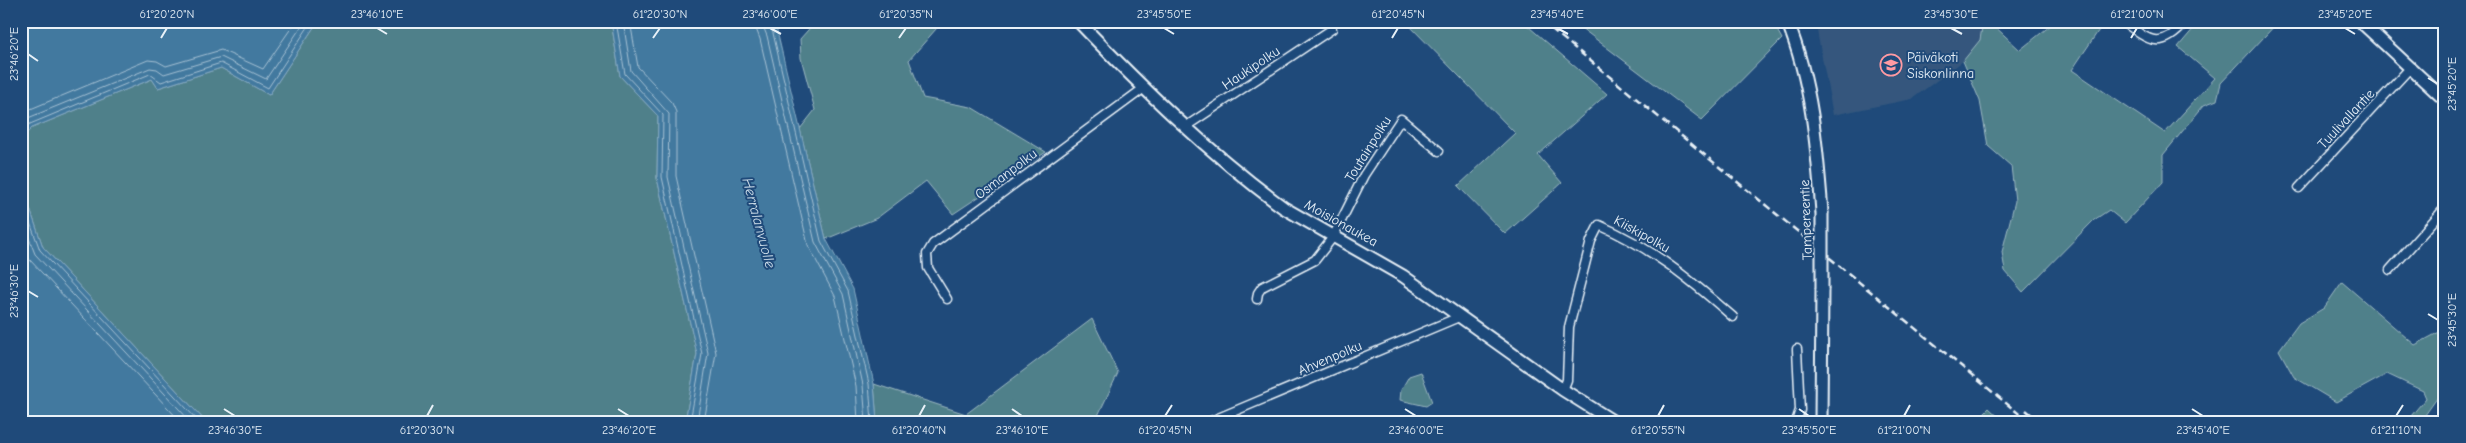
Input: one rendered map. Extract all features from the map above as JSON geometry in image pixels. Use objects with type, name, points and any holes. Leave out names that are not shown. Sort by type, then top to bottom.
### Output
[{"type":"street","name":"Tampereentie","points":[[1787,21],[1797,47],[1806,82],[1817,144],[1822,212],[1821,422]]},
{"type":"street","points":[[2122,21],[2135,31],[2157,41],[2166,40],[2176,34],[2188,21]]},
{"type":"street","points":[[2360,21],[2410,68],[2443,95]]},
{"type":"street","name":"Moisionaukea","points":[[1079,22],[1185,127],[1266,195],[1333,237],[1404,276],[1563,390],[1614,422]]},
{"type":"street","name":"Haukipolku","points":[[1185,127],[1332,30]]},
{"type":"street","name":"Tuulivallantie","points":[[2299,188],[2410,68]]},
{"type":"street","name":"Osmanpolku","points":[[947,299],[928,268],[927,254],[933,244],[1144,88]]},
{"type":"street","name":"Toutainpolku","points":[[1333,237],[1364,175],[1401,119],[1438,151]]},
{"type":"street","points":[[2390,270],[2445,208]]},
{"type":"street","name":"Kiiskipolku","points":[[1563,390],[1567,380],[1569,327],[1591,241],[1599,226],[1647,248],[1682,272],[1733,317]]},
{"type":"street","points":[[1257,300],[1258,293],[1262,287],[1315,260],[1333,237]]},
{"type":"street","name":"Ahvenpolku","points":[[1211,421],[1459,317]]},
{"type":"street","points":[[1796,422],[1800,410],[1797,349]]},
{"type":"shaded area","name":"Päiväkoti Siskonlinna","points":[[1828,21],[1983,21],[1980,40],[1963,61],[1912,99],[1833,115],[1817,31]]},
{"type":"green space","points":[[318,21],[611,21],[620,76],[658,116],[657,178],[697,354],[685,422],[206,422],[43,247],[21,183],[21,139],[32,128],[152,79],[158,88],[221,68],[269,95]]},
{"type":"green space","points":[[816,21],[943,21],[909,60],[923,98],[971,107],[1046,152],[953,214],[926,181],[877,218],[826,239],[800,129],[815,110],[801,58],[800,39]]},
{"type":"green space","points":[[1405,21],[1522,21],[1607,94],[1538,155],[1562,183],[1505,234],[1458,186],[1515,133]]},
{"type":"green space","points":[[1572,21],[1772,21],[1782,39],[1702,120]]},
{"type":"green space","points":[[1983,21],[1989,21],[2020,50],[2056,21],[2105,21],[2072,70],[2165,133],[2215,78],[2178,47],[2200,21],[2279,21],[2221,83],[2217,100],[2204,105],[2163,155],[2163,182],[2125,223],[2109,210],[2094,220],[2023,292],[2005,271],[2002,252],[2015,201],[2011,166],[1988,146],[1980,101],[1963,61],[1980,40]]},
{"type":"green space","points":[[2342,282],[2415,345],[2445,329],[2445,387],[2420,422],[2406,422],[2426,398],[2423,391],[2387,374],[2336,402],[2294,377],[2279,350],[2299,323],[2324,308]]},
{"type":"green space","points":[[1092,319],[1118,373],[1095,422],[877,422],[874,384],[966,414]]},
{"type":"green space","points":[[1421,372],[1432,402],[1426,406],[1400,400],[1401,390],[1409,376]]},
{"type":"green space","points":[[1989,408],[2004,422],[1980,422],[1978,419]]},
{"type":"water","points":[[21,21],[318,21],[269,95],[221,68],[158,88],[152,79],[32,128],[21,139]]},
{"type":"water","name":"Herralanvuolle","points":[[611,21],[771,21],[777,31],[826,239],[853,289],[874,384],[877,422],[685,422],[697,354],[657,178],[658,116],[620,76]]},
{"type":"water","points":[[21,183],[43,247],[206,422],[21,422]]},
{"type":"railway","points":[[1542,21],[2029,422]]},
{"type":"railway","points":[[2026,410],[2040,422]]},
{"type":"place","name":"Päiväkoti Siskonlinna","points":[[1891,65]]}]
